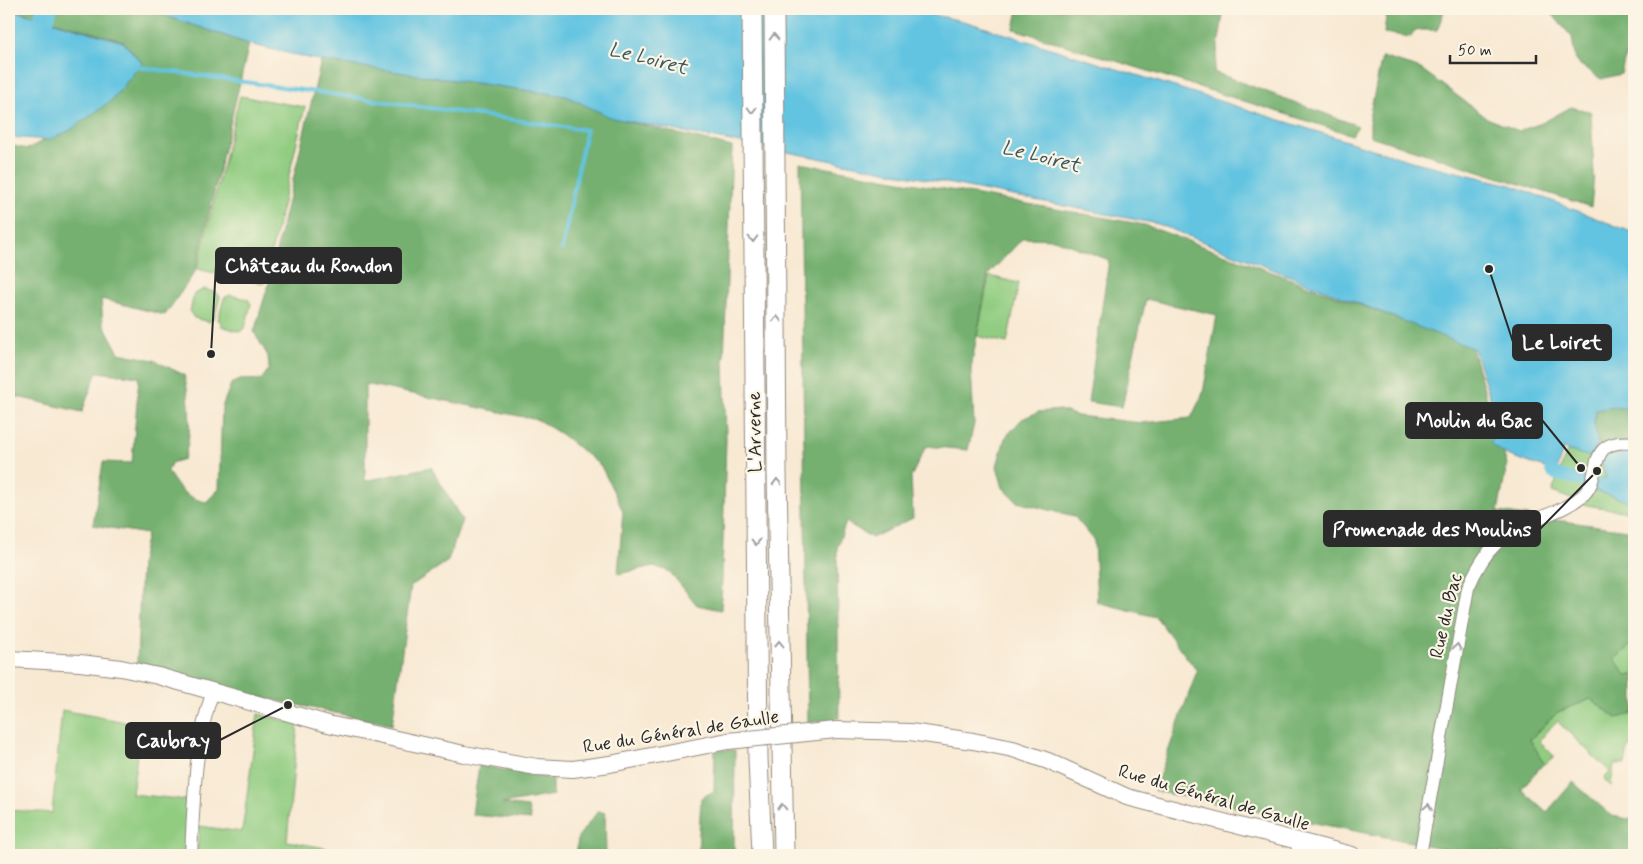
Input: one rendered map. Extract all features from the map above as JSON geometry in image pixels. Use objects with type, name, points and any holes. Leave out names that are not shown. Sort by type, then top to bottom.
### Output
[{"type":"highway","name":"L'Arverne","points":[[752,9],[758,758],[762,855]]},
{"type":"highway","name":"L'Arverne","points":[[774,9],[777,473],[784,855]]},
{"type":"main road","name":"Rue du Général de Gaulle","points":[[9,659],[80,663],[121,668],[213,691],[338,726],[464,754],[537,767],[574,769],[610,764],[728,740],[836,730],[910,732],[973,741],[1012,749],[1048,761],[1127,797],[1298,849],[1352,855]]},
{"type":"street","name":"Rue du Bac","points":[[1420,855],[1468,588],[1477,566],[1486,553],[1506,534],[1565,508],[1577,500],[1588,489],[1598,458],[1607,446],[1614,443],[1634,442]]},
{"type":"street","points":[[192,855],[197,758],[203,724],[213,691]]},
{"type":"green space","points":[[11,9],[145,9],[249,44],[195,272],[165,315],[101,299],[103,323],[119,353],[154,360],[184,375],[189,406],[187,449],[184,459],[171,463],[168,472],[184,492],[193,498],[206,502],[219,489],[222,407],[231,384],[242,379],[261,380],[269,369],[268,356],[254,332],[268,286],[321,61],[566,96],[614,118],[732,147],[724,360],[726,439],[721,610],[697,605],[670,572],[654,566],[618,574],[623,511],[601,466],[561,434],[538,420],[365,384],[365,481],[431,467],[462,520],[448,561],[411,586],[392,725],[260,697],[137,663],[141,562],[147,534],[93,525],[103,462],[132,463],[139,377],[97,372],[82,412],[9,395],[9,145],[28,149],[112,100],[142,63],[123,41]]},
{"type":"green space","points":[[1018,9],[1224,9],[1214,72],[1358,126],[1352,135],[1014,29]]},
{"type":"green space","points":[[1387,9],[1445,9],[1437,30],[1415,30],[1411,37],[1384,33]]},
{"type":"green space","points":[[1517,9],[1634,9],[1634,19],[1621,74],[1601,79],[1576,62],[1572,37],[1550,12]]},
{"type":"green space","points":[[1382,57],[1421,69],[1487,118],[1519,131],[1542,123],[1571,107],[1591,112],[1594,175],[1591,207],[1370,136],[1370,113]]},
{"type":"green space","points":[[240,96],[305,107],[264,284],[197,269]]},
{"type":"green space","points":[[800,163],[1145,225],[1471,346],[1507,465],[1498,512],[1634,531],[1634,644],[1615,659],[1626,675],[1634,675],[1634,713],[1617,718],[1591,699],[1558,712],[1530,739],[1544,763],[1521,789],[1547,812],[1573,782],[1612,816],[1634,820],[1634,855],[1537,855],[1451,850],[1154,791],[1197,671],[1156,617],[1097,602],[1094,540],[1074,516],[1017,502],[1003,488],[997,466],[1005,438],[1022,419],[1038,412],[1060,410],[1078,416],[1142,423],[1191,418],[1203,393],[1217,315],[1146,299],[1122,407],[1088,402],[1109,260],[1054,239],[1023,238],[988,275],[971,368],[974,424],[968,450],[926,446],[911,477],[913,518],[872,538],[846,522],[837,548],[839,718],[808,723]]},
{"type":"green space","points":[[989,276],[1019,283],[1007,343],[977,336]]},
{"type":"green space","points":[[204,289],[217,293],[220,297],[214,318],[209,322],[194,318],[190,312],[194,294]]},
{"type":"green space","points":[[230,295],[248,299],[251,304],[245,328],[240,332],[221,326],[221,322],[218,320],[224,298]]},
{"type":"green space","points":[[1612,407],[1634,409],[1634,450],[1626,450],[1610,455],[1598,440],[1594,424],[1596,410]]},
{"type":"green space","points":[[1634,424],[1634,513],[1587,505],[1552,492],[1568,449]]},
{"type":"green space","points":[[1634,644],[1634,675],[1626,676],[1615,659]]},
{"type":"green space","points":[[1591,699],[1617,718],[1634,713],[1634,740],[1628,749],[1625,764],[1614,764],[1611,786],[1604,779],[1610,772],[1557,721],[1539,741],[1554,756],[1544,765],[1530,740],[1558,712]]},
{"type":"green space","points":[[62,710],[141,725],[132,794],[188,800],[185,855],[9,855],[9,810],[52,813]]},
{"type":"green space","points":[[258,714],[298,724],[287,841],[336,850],[336,855],[197,855],[199,826],[242,832]]},
{"type":"green space","points":[[715,750],[735,750],[734,855],[698,852],[701,798],[714,791]]},
{"type":"green space","points":[[479,765],[553,779],[553,795],[502,804],[528,807],[531,820],[472,815]]},
{"type":"green space","points":[[598,811],[605,813],[606,855],[576,855],[578,837]]},
{"type":"water","points":[[9,9],[123,42],[142,63],[112,100],[69,131],[48,140],[9,137]]},
{"type":"water","points":[[145,9],[908,9],[967,22],[1411,161],[1511,185],[1634,233],[1634,409],[1612,407],[1596,410],[1594,423],[1598,444],[1591,457],[1563,449],[1556,472],[1507,455],[1489,443],[1502,433],[1474,349],[1158,224],[612,118],[566,96],[321,61],[249,44]]},
{"type":"water","points":[[1626,450],[1634,450],[1634,503],[1593,490],[1596,480],[1606,478],[1602,463],[1605,456]]},
{"type":"waterway","points":[[9,28],[39,34],[47,9]]},
{"type":"waterway","points":[[139,67],[586,130],[562,249]]},
{"type":"waterway","points":[[1551,471],[1554,474],[1601,485]]},
{"type":"place","name":"Le Loiret","points":[[1489,269]]},
{"type":"place","name":"Château du Rondon","points":[[211,354]]},
{"type":"place","name":"Moulin du Bac","points":[[1581,468]]},
{"type":"place","name":"Promenade des Moulins","points":[[1597,471]]},
{"type":"place","name":"Caubray","points":[[288,705]]}]
